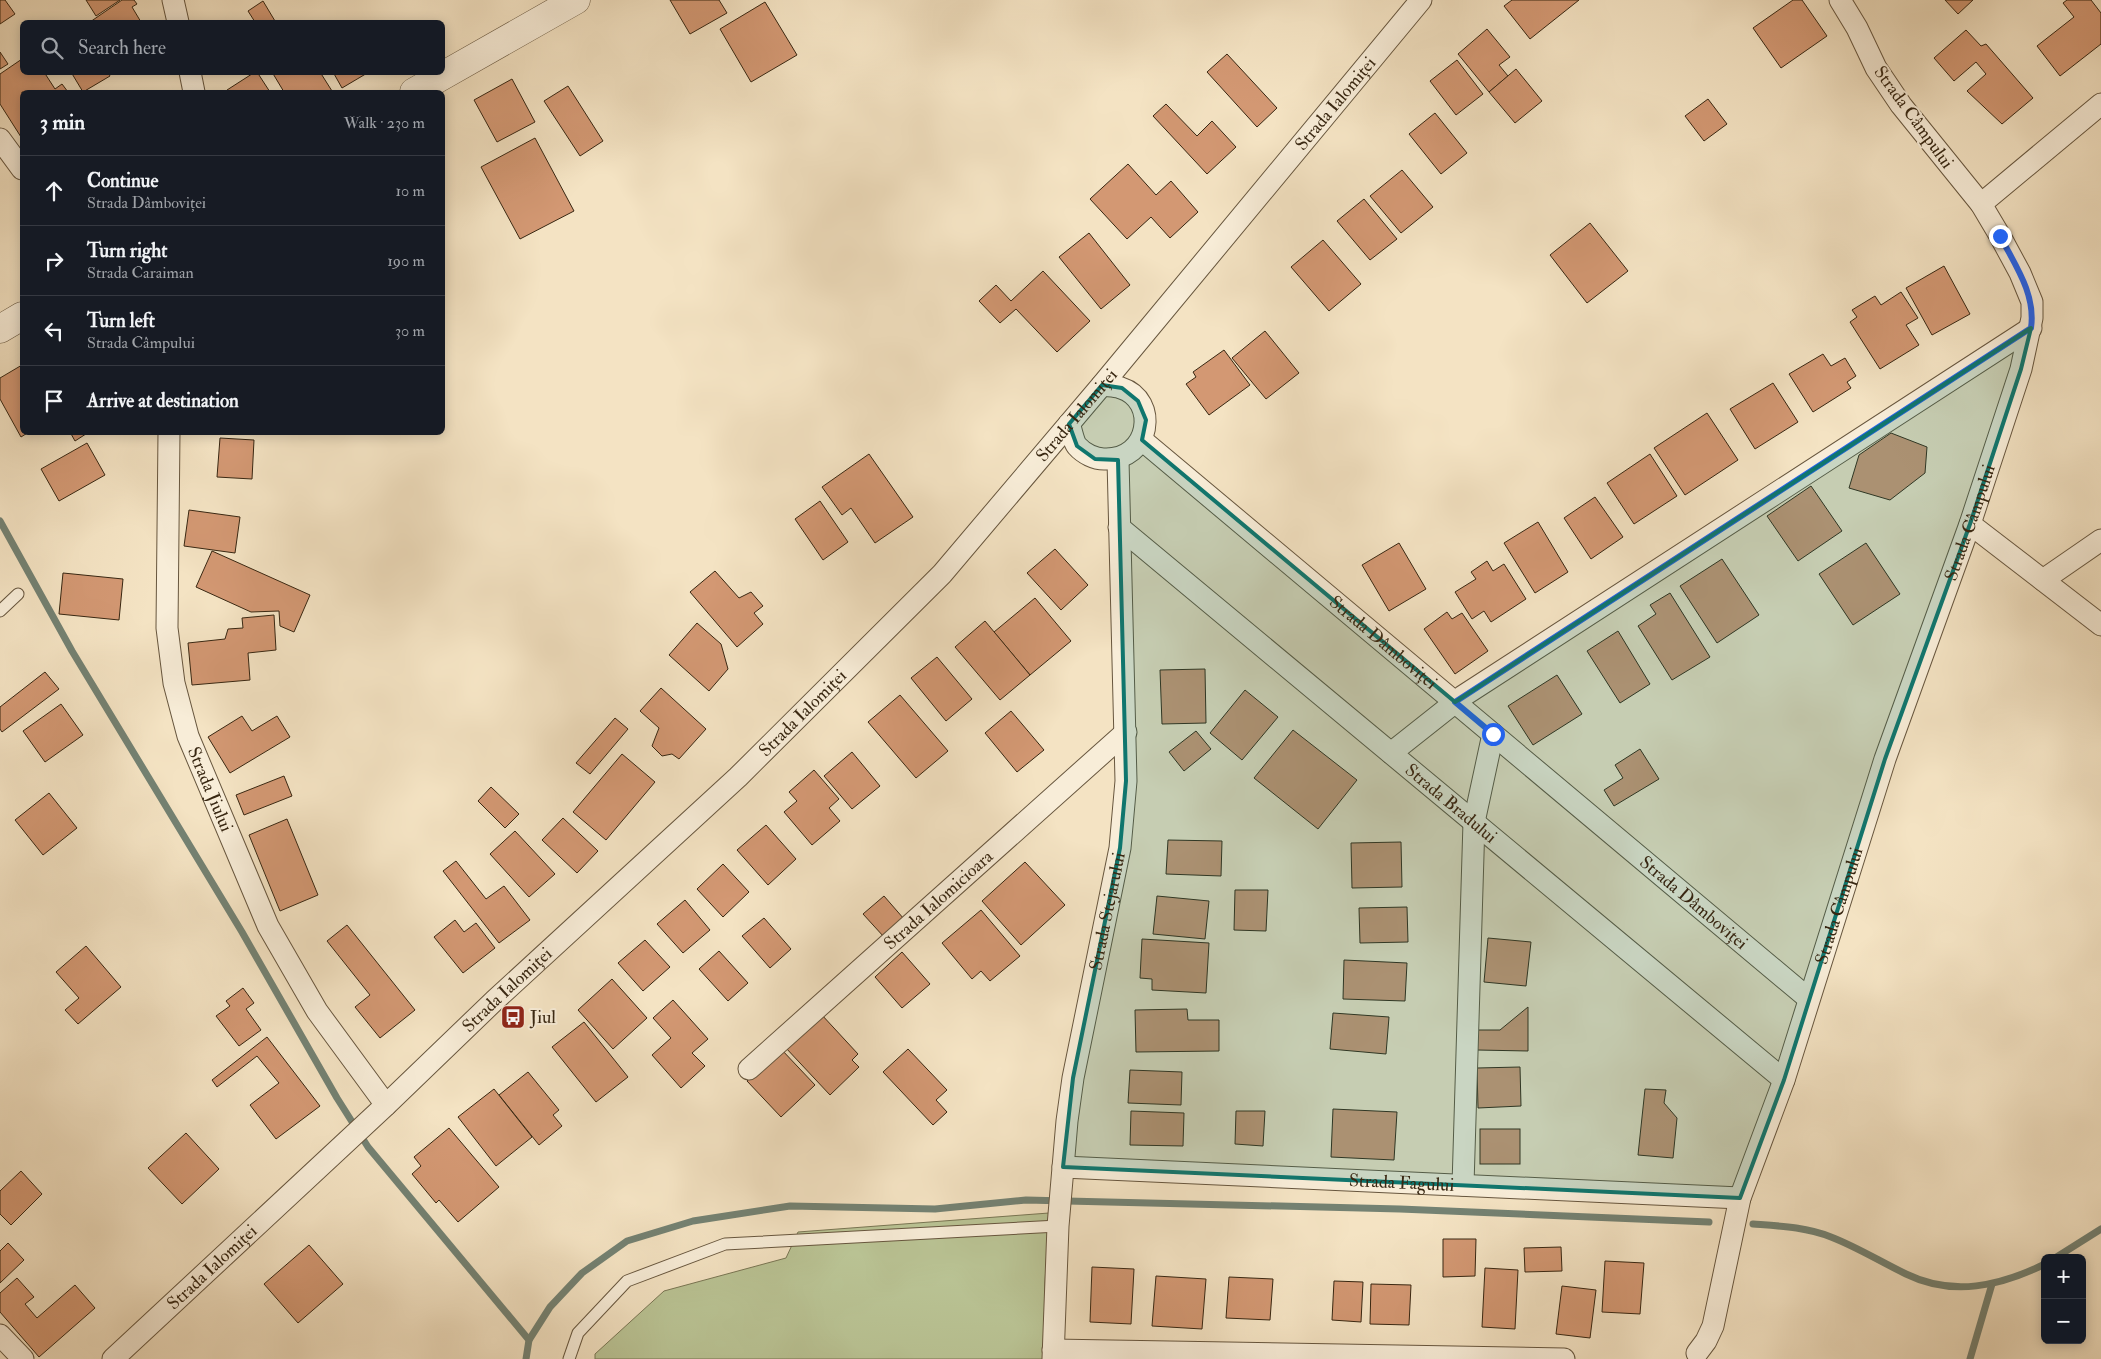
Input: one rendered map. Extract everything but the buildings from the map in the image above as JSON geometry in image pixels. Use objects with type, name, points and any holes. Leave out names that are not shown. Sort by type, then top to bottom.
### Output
[{"type":"street","points":[[173,0],[178,20]]},
{"type":"street","points":[[445,74],[576,0]]},
{"type":"street","name":"Strada Ialomiței","points":[[113,1359],[386,1105],[494,1001],[738,777],[884,634],[942,574],[1070,424],[1421,0]]},
{"type":"street","name":"Strada Câmpului","points":[[1694,1357],[1706,1341],[1713,1326],[1740,1198],[1784,1080],[1885,759],[1970,524],[2021,369],[2031,328],[2032,302],[2016,266],[1981,204],[1901,105],[1876,68],[1857,28],[1840,0]]},
{"type":"street","points":[[191,75],[194,90]]},
{"type":"street","points":[[418,90],[444,75]]},
{"type":"street","points":[[1981,204],[2101,104]]},
{"type":"street","points":[[0,139],[20,166]]},
{"type":"street","points":[[0,329],[20,317]]},
{"type":"street","points":[[1391,753],[1455,702],[2031,328]]},
{"type":"street","points":[[1070,424],[1077,446],[1095,459],[1118,460],[1132,452],[1142,440],[1146,420],[1138,401],[1122,388],[1102,385]]},
{"type":"street","name":"Strada Jiului","points":[[169,435],[167,628],[174,683],[188,736],[268,926],[317,1011],[386,1105]]},
{"type":"street","name":"Strada Dâmboviței","points":[[1142,440],[1809,999]]},
{"type":"street","name":"Strada Stejarului","points":[[1053,1355],[1059,1220],[1073,1078],[1120,848],[1126,781],[1118,460]]},
{"type":"street","points":[[1970,524],[2101,625]]},
{"type":"street","name":"Strada Bradului","points":[[1119,527],[1784,1080]]},
{"type":"street","points":[[2043,580],[2101,540]]},
{"type":"street","name":"Strada Ialomicioara","points":[[749,1068],[1126,732]]},
{"type":"street","points":[[1463,1185],[1474,822],[1493,734]]},
{"type":"street","name":"Strada Fagului","points":[[1063,1175],[1463,1185],[1740,1198]]},
{"type":"street","points":[[0,1335],[23,1359]]},
{"type":"street","points":[[1053,1355],[1564,1359]]},
{"type":"lane","points":[[0,611],[18,594]]},
{"type":"lane","points":[[569,1359],[578,1333],[627,1280],[725,1244],[1059,1220]]},
{"type":"highlighted area","points":[[2031,328],[2021,369],[1970,524],[1885,759],[1784,1080],[1740,1198],[1063,1167],[1073,1078],[1120,848],[1126,781],[1118,460],[1095,459],[1077,446],[1069,424],[1102,385],[1122,388],[1138,401],[1146,420],[1142,440],[1455,702]]},
{"type":"green space","points":[[1049,1213],[1045,1283],[1047,1359],[595,1359],[595,1354],[664,1291],[786,1258],[798,1232]]},
{"type":"waterway","points":[[0,521],[72,651],[242,932],[337,1098],[368,1147],[529,1340]]},
{"type":"waterway","points":[[526,1359],[529,1340],[550,1307],[582,1273],[627,1241],[693,1221],[790,1206],[935,1209],[1026,1200],[1400,1209],[1709,1222]]},
{"type":"waterway","points":[[1753,1224],[1793,1228],[1822,1234],[1850,1245],[1906,1274],[1941,1285],[1959,1287],[1994,1283],[2041,1266]]},
{"type":"waterway","points":[[2061,1254],[2101,1229]]},
{"type":"waterway","points":[[1970,1359],[1992,1284]]},
{"type":"place","name":"Jiul","points":[[513,1017]]},
{"type":"route","points":[[1493,734],[1455,702],[2031,328],[2032,302],[2000,236]]}]
